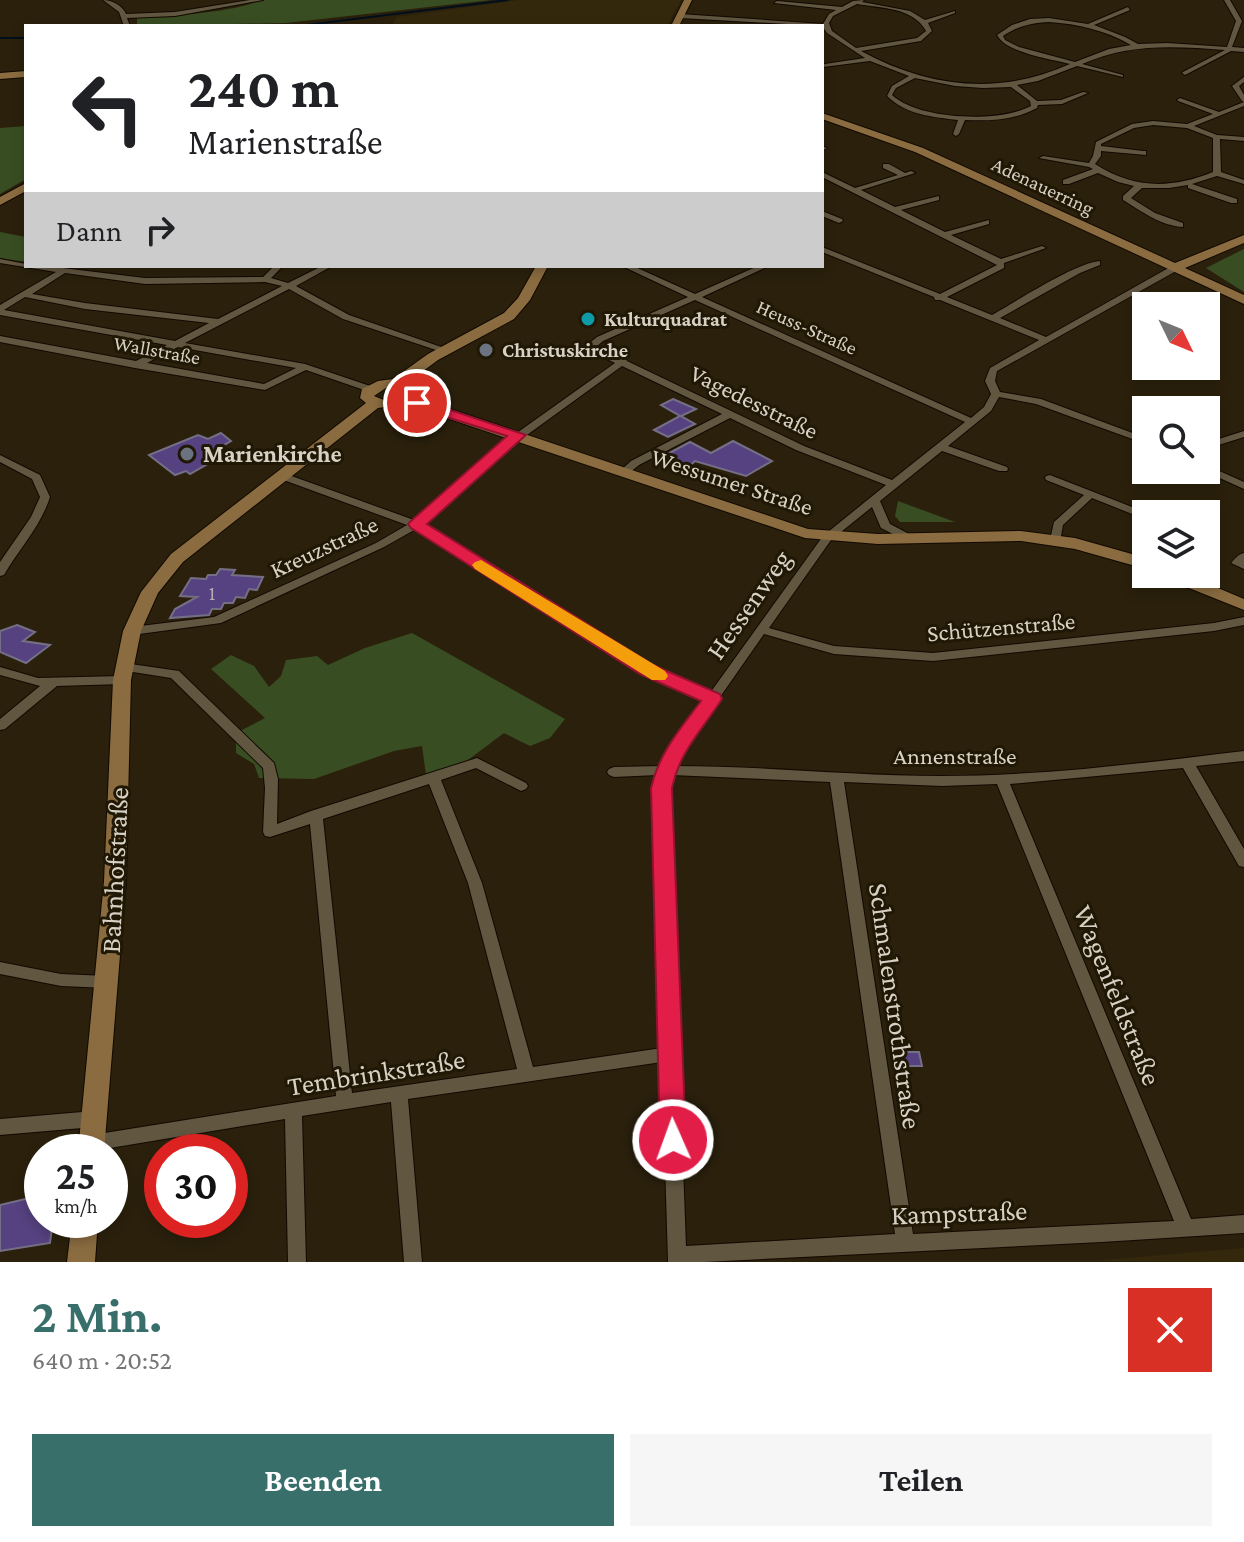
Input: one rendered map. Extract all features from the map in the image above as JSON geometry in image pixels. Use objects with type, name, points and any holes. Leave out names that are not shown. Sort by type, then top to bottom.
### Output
[{"type":"street","points":[[106,0],[126,16],[223,7],[260,0]]},
{"type":"street","points":[[208,0],[223,7]]},
{"type":"street","points":[[676,24],[688,0]]},
{"type":"street","points":[[1185,73],[1229,49],[1239,21],[1227,0]]},
{"type":"street","points":[[953,12],[926,22],[908,13],[858,1],[831,15],[826,26],[839,40],[871,59],[913,76],[958,83],[1011,84],[1038,79],[1111,50],[1137,46],[1244,50]]},
{"type":"street","points":[[777,3],[841,9]]},
{"type":"street","points":[[1090,25],[1128,9]]},
{"type":"street","points":[[126,16],[127,24]]},
{"type":"street","points":[[680,16],[779,24]]},
{"type":"street","points":[[1121,76],[1017,48],[1003,41],[1000,35],[1015,27],[1041,21],[1090,25],[1137,46]]},
{"type":"street","points":[[856,50],[919,40],[928,34],[926,22]]},
{"type":"street","points":[[824,42],[839,40]]},
{"type":"street","points":[[825,66],[871,59]]},
{"type":"street","points":[[0,76],[24,74]]},
{"type":"street","points":[[913,76],[891,90],[889,98],[895,104],[918,112],[963,117],[1017,116],[1031,111],[1035,103]]},
{"type":"street","points":[[1188,126],[1244,103],[1235,86],[1244,79]]},
{"type":"street","points":[[958,83],[955,93],[960,95]]},
{"type":"street","points":[[1011,84],[1035,103],[1062,102],[1085,93]]},
{"type":"street","points":[[1180,100],[1219,114]]},
{"type":"street","name":"Adenauerring","points":[[824,117],[895,140],[1244,300]]},
{"type":"street","points":[[956,134],[963,117]]},
{"type":"street","points":[[1095,168],[1101,139],[1132,126],[1153,123],[1188,126],[1216,137],[1244,139]]},
{"type":"street","points":[[1216,137],[1217,173]]},
{"type":"street","points":[[1097,148],[1143,153]]},
{"type":"street","points":[[1043,158],[1095,168],[1139,186],[1191,186],[1234,201]]},
{"type":"street","points":[[858,189],[908,174],[886,166]]},
{"type":"street","points":[[1066,182],[1095,168]]},
{"type":"street","points":[[1191,186],[1217,173],[1244,182]]},
{"type":"street","points":[[824,175],[1000,262],[1042,248]]},
{"type":"street","points":[[1139,186],[1126,198],[1152,215],[1180,225]]},
{"type":"street","points":[[0,202],[24,187]]},
{"type":"street","points":[[897,209],[936,198]]},
{"type":"street","points":[[824,214],[839,221]]},
{"type":"street","points":[[946,234],[986,222]]},
{"type":"street","points":[[1132,436],[1038,401],[996,394],[990,381],[993,370],[1175,268],[1244,239]]},
{"type":"street","points":[[824,250],[1044,339]]},
{"type":"street","points":[[0,261],[24,266]]},
{"type":"street","points":[[938,298],[1001,266],[1000,262]]},
{"type":"street","points":[[991,319],[1097,263]]},
{"type":"street","points":[[36,268],[145,281],[265,279],[290,286],[346,317],[445,350]]},
{"type":"street","points":[[0,310],[68,268]]},
{"type":"street","points":[[265,279],[277,268]]},
{"type":"street","points":[[135,365],[324,268]]},
{"type":"street","points":[[397,383],[410,390],[406,399],[391,404],[373,396],[383,384],[397,383],[445,350],[490,328],[514,311],[541,268]]},
{"type":"street","name":"Heuss-Straße","points":[[630,268],[973,422]]},
{"type":"street","points":[[694,297],[760,268]]},
{"type":"street","points":[[26,295],[85,306],[220,322]]},
{"type":"street","name":"Vagedesstraße","points":[[694,297],[594,342],[590,347],[800,448],[895,485]]},
{"type":"street","name":"Wallstraße","points":[[0,310],[305,367],[373,396]]},
{"type":"street","name":"Wallstraße","points":[[0,339],[265,387],[305,367]]},
{"type":"street","name":"Kreuzstraße","points":[[132,631],[217,620],[364,554],[416,524],[490,457],[623,361]]},
{"type":"street","name":"Hessenweg","points":[[677,1259],[662,788],[666,769],[675,751],[827,538],[943,448],[995,401],[996,394]]},
{"type":"street","name":"Bahnhofstraße","points":[[92,1134],[117,841],[123,674],[132,631],[150,592],[177,558],[282,476],[373,396]]},
{"type":"street","name":"Wessumer Straße","points":[[406,399],[519,435],[762,521],[827,538],[912,539],[1005,535],[1056,540],[1132,560]]},
{"type":"street","points":[[624,472],[635,463],[730,414]]},
{"type":"street","points":[[1220,442],[1244,434]]},
{"type":"street","points":[[943,448],[1003,469]]},
{"type":"street","points":[[0,458],[36,477],[45,497],[39,513],[8,556],[0,573]]},
{"type":"street","points":[[1220,475],[1244,486]]},
{"type":"street","points":[[282,476],[416,524],[647,670],[713,699]]},
{"type":"street","points":[[1050,478],[1132,510]]},
{"type":"street","points":[[1056,540],[1058,524],[1091,494]]},
{"type":"street","points":[[875,501],[885,526],[912,539]]},
{"type":"street","points":[[1244,556],[1237,563],[1244,566]]},
{"type":"street","points":[[1203,588],[1244,605]]},
{"type":"street","name":"Schützenstraße","points":[[763,630],[834,650],[933,657],[1214,627],[1244,621]]},
{"type":"street","points":[[0,671],[19,678],[52,683],[123,674],[175,674],[269,766],[272,774],[270,832],[477,763],[521,786]]},
{"type":"street","points":[[0,726],[52,683]]},
{"type":"street","name":"Annenstraße","points":[[614,772],[666,769],[937,781],[1002,780],[1244,756]]},
{"type":"street","points":[[1187,762],[1244,862]]},
{"type":"street","name":"Schmalenstrothstraße","points":[[836,776],[905,1243]]},
{"type":"street","points":[[434,778],[475,883],[527,1075]]},
{"type":"street","name":"Wagenfeldstraße","points":[[1002,780],[1186,1229]]},
{"type":"street","points":[[316,815],[345,1102]]},
{"type":"street","points":[[0,968],[61,980],[107,982]]},
{"type":"street","name":"Tembrinkstraße","points":[[122,1134],[669,1054]]},
{"type":"street","points":[[399,1093],[413,1262]]},
{"type":"street","points":[[293,1111],[297,1262]]},
{"type":"street","name":"Tembrinkstraße","points":[[0,1127],[59,1134]]},
{"type":"street","name":"Kampstraße","points":[[677,1259],[806,1246],[1244,1224]]},
{"type":"street","points":[[81,1262],[83,1238]]},
{"type":"shaded area","points":[[519,0],[681,0],[668,24],[392,24],[397,17]]},
{"type":"shaded area","points":[[1244,1248],[1244,1262],[1092,1261]]},
{"type":"green space","points":[[262,0],[491,0],[286,23],[137,24],[137,17],[218,11]]},
{"type":"green space","points":[[24,126],[24,180],[0,194],[0,128]]},
{"type":"green space","points":[[0,232],[24,237],[24,262],[0,258]]},
{"type":"green space","points":[[1244,249],[1244,292],[1206,268]]},
{"type":"green space","points":[[898,501],[955,522],[900,522],[895,516]]},
{"type":"green space","points":[[412,633],[565,719],[550,738],[530,746],[504,733],[464,763],[426,775],[422,746],[394,751],[314,779],[259,778],[254,764],[236,753],[236,733],[265,718],[211,669],[231,655],[254,666],[269,687],[281,676],[286,660],[317,656],[328,665],[365,648]]},
{"type":"building","points":[[673,399],[696,409],[681,416],[695,424],[668,437],[654,430],[680,416],[661,405]]},
{"type":"building","name":"Marienkirche","points":[[221,433],[231,441],[217,449],[225,454],[190,474],[186,471],[175,475],[149,455],[198,435],[208,439]]},
{"type":"building","points":[[733,441],[772,461],[746,476],[695,461],[684,471],[660,458],[690,442],[711,453]]},
{"type":"building","points":[[220,569],[235,570],[232,575],[263,577],[257,590],[249,589],[245,598],[236,597],[233,603],[224,603],[221,609],[212,609],[209,615],[170,618],[175,609],[197,597],[180,596],[191,578],[206,579],[208,575],[216,575]]},
{"type":"building","points":[[17,625],[35,632],[23,641],[50,645],[26,663],[0,652],[0,631]]},
{"type":"building","points":[[897,1052],[919,1052],[922,1066],[900,1066]]},
{"type":"building","points":[[24,1199],[24,1238],[51,1238],[50,1243],[0,1251],[0,1205]]},
{"type":"waterway","points":[[314,24],[508,0]]},
{"type":"waterway","points":[[0,38],[24,38]]},
{"type":"slow traffic","points":[[481,565],[658,676]]},
{"type":"place","name":"Kulturquadrat","points":[[588,319]]},
{"type":"place","name":"Christuskirche","points":[[486,350]]},
{"type":"place","name":"Marienkirche","points":[[187,454]]},
{"type":"route","points":[[417,403],[519,435],[416,524],[647,670],[713,699],[675,751],[666,769],[662,788],[673,1140]]}]
